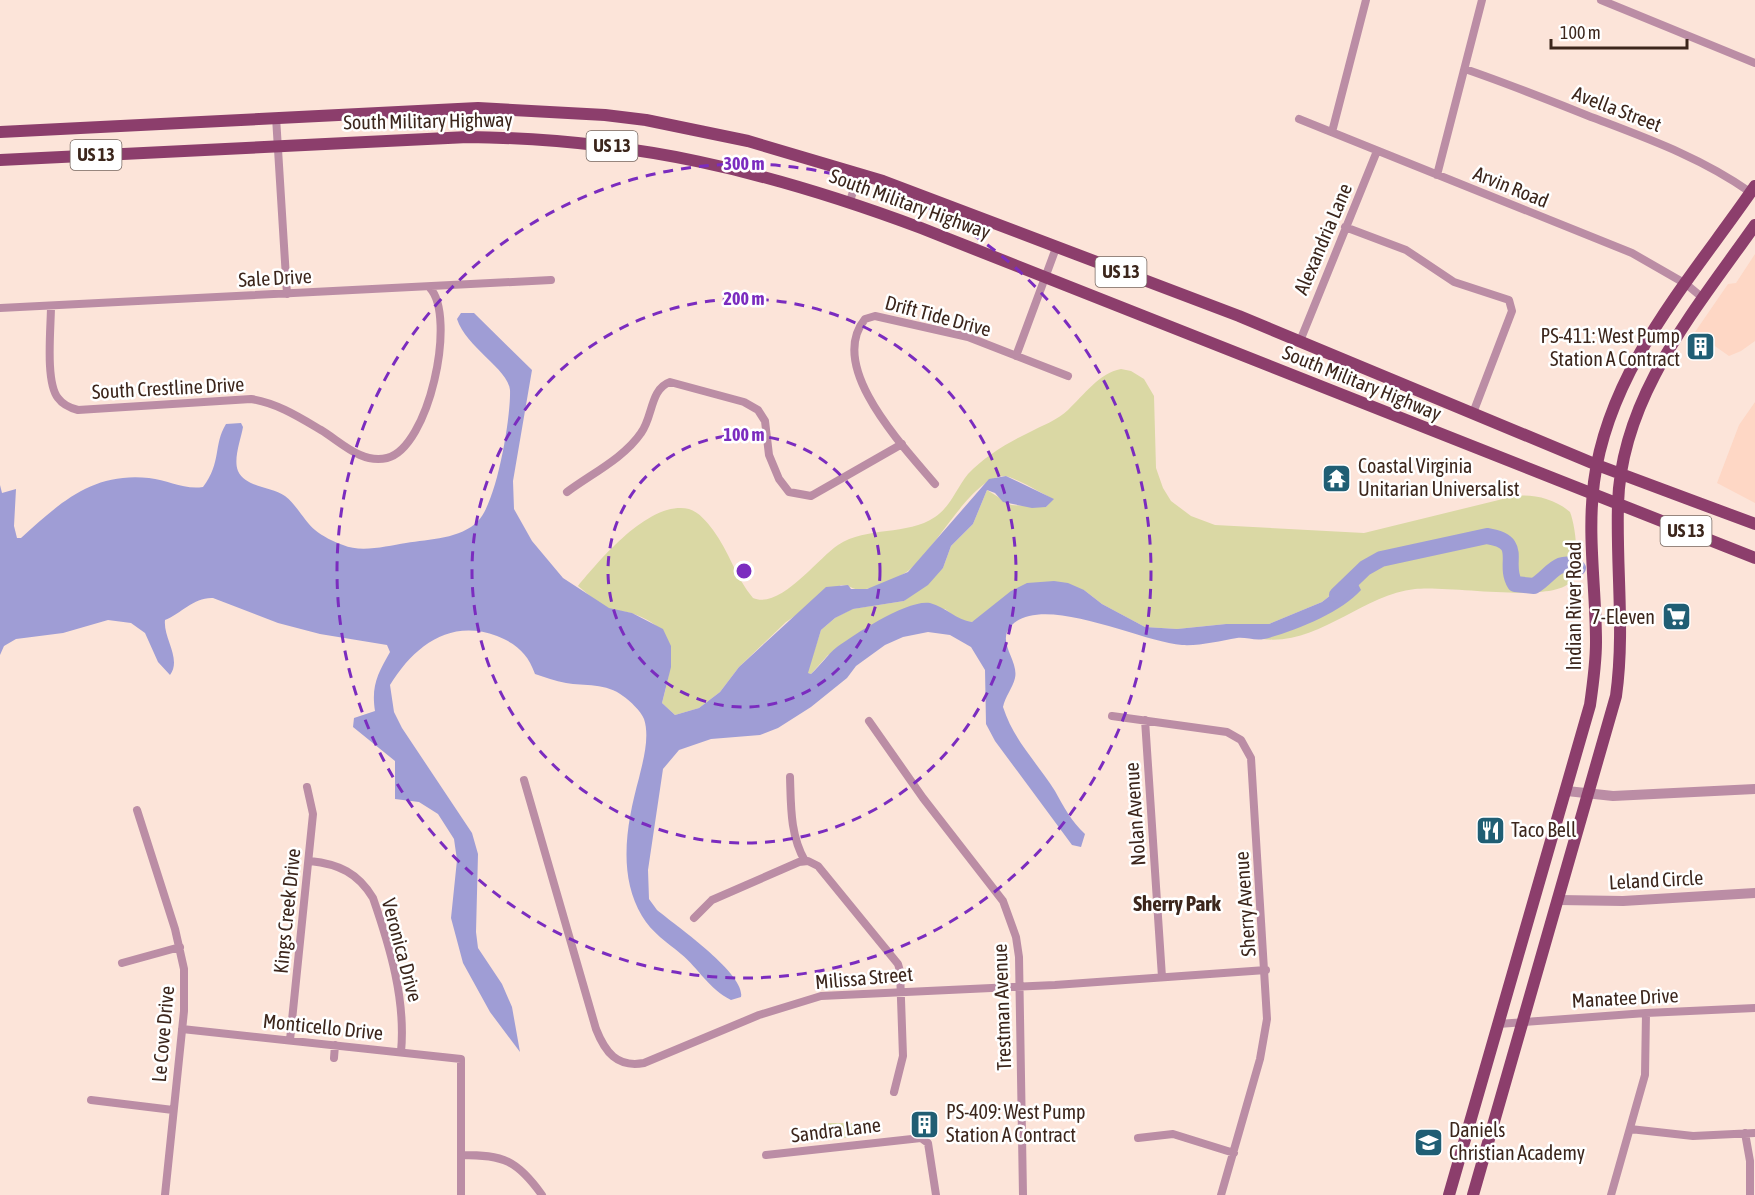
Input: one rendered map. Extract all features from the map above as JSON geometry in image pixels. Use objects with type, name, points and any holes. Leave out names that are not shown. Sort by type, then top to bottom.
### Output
[{"type":"main road","name":"South Military Highway","points":[[0,132],[453,108],[545,110],[605,115],[646,120],[748,141],[859,173],[1300,341],[1620,474],[1755,524]]},
{"type":"main road","name":"South Military Highway","points":[[0,160],[457,137],[566,141],[697,160],[777,179],[850,201],[1755,558]]},
{"type":"main road","name":"Indian River Road","points":[[1449,1195],[1590,705],[1594,671],[1593,495],[1608,425],[1626,377],[1648,338],[1753,189]]},
{"type":"main road","points":[[1473,1195],[1609,727],[1619,670],[1621,605],[1618,504],[1620,474],[1632,427],[1642,399],[1668,351],[1755,225]]},
{"type":"street","points":[[1332,132],[1366,0]]},
{"type":"street","points":[[1437,175],[1482,0]]},
{"type":"street","points":[[1600,0],[1755,63]]},
{"type":"street","name":"Avella Street","points":[[1465,69],[1675,149],[1753,189]]},
{"type":"street","points":[[276,117],[287,294]]},
{"type":"street","name":"Arvin Road","points":[[1299,119],[1622,249],[1686,284],[1704,299]]},
{"type":"street","name":"Alexandria Lane","points":[[1300,341],[1377,151]]},
{"type":"street","points":[[850,201],[859,173]]},
{"type":"street","points":[[1345,227],[1406,250],[1454,282],[1509,300],[1512,311],[1473,413]]},
{"type":"street","points":[[1016,356],[1056,248]]},
{"type":"street","name":"Sale Drive","points":[[0,308],[430,288],[551,280]]},
{"type":"street","name":"South Crestline Drive","points":[[51,306],[52,384],[58,398],[70,408],[78,410],[251,399],[263,401],[294,415],[359,454],[380,459],[397,454],[410,442],[425,411],[433,384],[440,312],[439,299],[430,288]]},
{"type":"street","name":"Drift Tide Drive","points":[[934,484],[902,444],[858,378],[854,366],[856,335],[865,319],[875,316],[968,337],[1068,376]]},
{"type":"street","points":[[567,492],[634,442],[647,423],[656,392],[670,382],[744,402],[758,410],[765,422],[769,455],[776,472],[789,492],[804,497],[811,496],[902,444]]},
{"type":"street","name":"Sherry Avenue","points":[[1112,716],[1227,732],[1241,740],[1249,750],[1266,970],[1264,1042],[1221,1195]]},
{"type":"street","name":"Nolan Avenue","points":[[1145,720],[1162,977]]},
{"type":"street","name":"Trestman Avenue","points":[[868,721],[923,798],[1003,901],[1016,937],[1020,987],[1023,1195]]},
{"type":"street","points":[[790,777],[790,816],[799,850],[805,861],[818,866],[898,964],[902,990],[903,1056],[894,1092]]},
{"type":"street","name":"Milissa Street","points":[[524,780],[601,1042],[613,1057],[627,1064],[644,1063],[709,1034],[798,1001],[844,993],[1020,987],[1266,970]]},
{"type":"street","name":"Kings Creek Drive","points":[[290,1040],[314,814],[307,787]]},
{"type":"street","points":[[1567,791],[1614,796],[1755,789]]},
{"type":"street","name":"Le Cove Drive","points":[[138,810],[180,947],[185,990],[165,1195]]},
{"type":"street","name":"Veronica Drive","points":[[310,861],[345,868],[366,886],[373,898],[400,996],[401,1052]]},
{"type":"street","points":[[694,918],[712,900],[805,861]]},
{"type":"street","name":"Leland Circle","points":[[1558,900],[1633,900],[1755,893]]},
{"type":"street","points":[[122,963],[180,947]]},
{"type":"street","name":"Manatee Drive","points":[[1498,1024],[1646,1012],[1755,1008]]},
{"type":"street","points":[[1611,1195],[1644,1075],[1646,1012]]},
{"type":"street","name":"Monticello Drive","points":[[182,1029],[461,1059],[461,1155]]},
{"type":"street","points":[[334,1058],[335,1045]]},
{"type":"street","points":[[91,1100],[173,1110]]},
{"type":"street","points":[[1630,1129],[1673,1136],[1750,1133],[1750,1195]]},
{"type":"street","points":[[1138,1138],[1173,1134],[1234,1153]]},
{"type":"street","name":"Sandra Lane","points":[[766,1155],[921,1138],[928,1143],[936,1195]]},
{"type":"street","points":[[461,1195],[461,1155],[489,1155],[510,1161],[519,1167],[542,1195]]},
{"type":"shaded area","points":[[1755,254],[1755,341],[1729,356],[1695,332],[1728,284],[1736,283]]},
{"type":"shaded area","points":[[1121,369],[1131,371],[1144,379],[1154,396],[1156,468],[1163,488],[1171,501],[1191,516],[1215,525],[1364,533],[1515,496],[1537,497],[1558,504],[1570,512],[1576,548],[1573,577],[1569,583],[1558,589],[1541,592],[1430,588],[1395,593],[1321,628],[1283,639],[1262,639],[1297,627],[1350,580],[1322,602],[1269,624],[1226,624],[1177,629],[1145,627],[1102,604],[1084,590],[972,622],[959,620],[945,609],[828,655],[811,674],[807,673],[821,630],[835,618],[852,609],[904,601],[943,568],[951,546],[973,524],[987,490],[1011,505],[1046,507],[1053,499],[1004,476],[979,488],[919,561],[908,571],[888,582],[866,589],[859,590],[841,585],[786,622],[739,667],[720,692],[699,708],[675,715],[662,703],[669,673],[670,648],[659,628],[631,613],[608,608],[578,586],[612,548],[642,523],[658,514],[674,509],[689,509],[699,515],[713,530],[753,598],[764,600],[775,597],[798,581],[838,545],[849,539],[912,527],[935,517],[949,503],[968,474],[981,462],[1012,441],[1059,417],[1099,380]]},
{"type":"shaded area","points":[[1755,402],[1755,503],[1717,483],[1739,425]]},
{"type":"shaded area","points":[[826,1123],[860,1123],[861,1136],[827,1140]]},
{"type":"water","points":[[461,313],[474,313],[532,370],[513,481],[514,509],[532,541],[563,578],[609,608],[632,613],[663,629],[671,646],[671,667],[662,703],[675,715],[699,708],[720,692],[739,667],[826,587],[848,585],[851,589],[867,589],[908,572],[989,479],[1006,476],[1054,499],[1046,507],[1032,508],[1003,502],[995,493],[987,490],[973,524],[951,546],[943,568],[928,585],[904,601],[853,609],[835,618],[821,630],[808,673],[811,674],[833,650],[856,634],[909,606],[930,603],[961,619],[972,622],[1011,591],[1027,583],[1054,581],[1068,583],[1084,590],[1102,604],[1145,627],[1177,629],[1226,624],[1269,624],[1322,602],[1350,580],[1356,580],[1361,590],[1342,606],[1316,620],[1276,636],[1261,639],[1237,638],[1182,645],[1068,616],[1045,614],[1026,617],[1011,626],[1006,638],[1014,665],[1015,678],[1003,707],[1019,741],[1048,780],[1072,819],[1085,834],[1081,847],[1072,845],[995,741],[986,724],[985,670],[971,647],[950,635],[928,632],[903,637],[885,645],[856,666],[847,678],[811,707],[778,728],[760,735],[711,739],[679,750],[663,769],[648,870],[649,899],[657,910],[708,950],[733,976],[740,987],[741,997],[731,1000],[710,985],[687,960],[655,932],[642,916],[634,900],[627,865],[628,830],[646,741],[646,726],[638,710],[623,696],[610,689],[566,683],[535,674],[521,650],[497,636],[480,631],[464,631],[449,633],[435,639],[410,658],[390,685],[394,712],[402,728],[472,833],[478,854],[476,932],[478,948],[502,984],[512,1007],[520,1052],[490,1012],[463,963],[451,918],[457,860],[454,839],[438,814],[419,802],[395,799],[395,761],[353,727],[354,718],[375,711],[375,687],[379,673],[390,652],[387,645],[320,634],[278,623],[213,598],[206,598],[165,620],[174,662],[170,675],[158,662],[145,633],[131,623],[108,620],[63,633],[16,639],[4,646],[0,655],[0,485],[2,493],[16,489],[14,526],[17,538],[21,538],[64,502],[94,485],[110,480],[129,477],[149,478],[189,487],[203,487],[213,470],[226,424],[241,423],[243,427],[236,461],[242,477],[253,484],[285,496],[315,530],[336,542],[350,547],[374,548],[454,535],[471,527],[485,511],[497,478],[508,419],[510,390],[502,374],[462,329],[457,319]]},
{"type":"waterway","points":[[1337,595],[1365,568],[1381,559],[1487,536],[1499,539],[1510,548],[1512,576],[1515,584],[1534,586],[1565,564],[1578,568]]},
{"type":"place","name":"PS-411: West Pump Station A Contract","points":[[1701,347]]},
{"type":"place","name":"Coastal Virginia Unitarian Universalist","points":[[1337,478]]},
{"type":"place","name":"7-Eleven","points":[[1676,617]]},
{"type":"place","name":"Taco Bell","points":[[1490,830]]},
{"type":"place","name":"PS-409: West Pump Station A Contract","points":[[925,1124]]},
{"type":"place","name":"Daniels Christian Academy","points":[[1428,1142]]},
{"type":"district","name":"Sherry Park","points":[[1177,904]]}]
